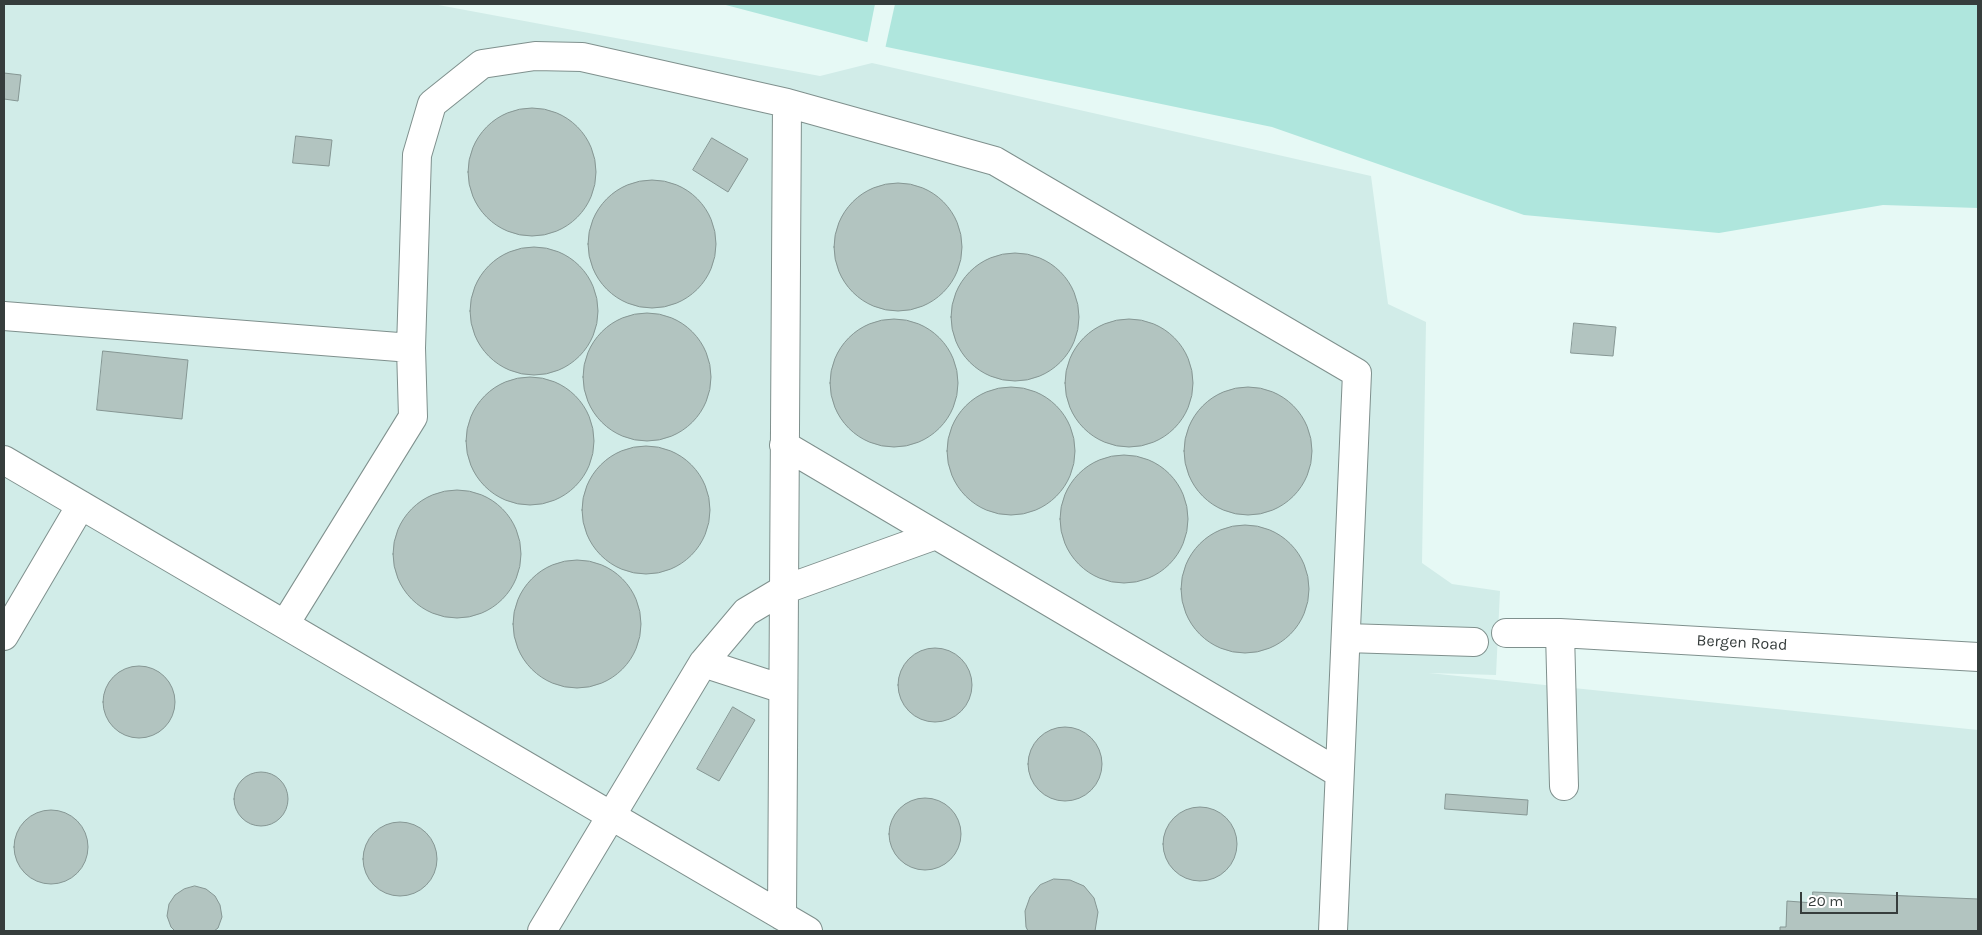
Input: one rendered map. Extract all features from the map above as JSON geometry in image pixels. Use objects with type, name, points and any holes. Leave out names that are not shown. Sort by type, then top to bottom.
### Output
[{"type":"street","points":[[285,624],[413,417],[411,348],[417,156],[432,104],[482,64],[534,56],[582,57],[787,103],[995,161],[1357,373],[1333,931]]},
{"type":"street","points":[[782,916],[787,103]]},
{"type":"street","points":[[4,316],[411,348]]},
{"type":"street","points":[[784,445],[1339,773]]},
{"type":"street","points":[[4,460],[808,931]]},
{"type":"street","points":[[4,636],[81,505]]},
{"type":"street","points":[[542,931],[703,663],[746,612],[784,590],[936,534]]},
{"type":"street","name":"Bergen Road","points":[[1506,633],[1560,633],[1978,656]]},
{"type":"street","points":[[1560,633],[1564,786]]},
{"type":"street","points":[[1346,638],[1474,642]]},
{"type":"street","points":[[703,663],[783,689]]},
{"type":"shaded area","points":[[4,4],[433,4],[820,76],[872,63],[1371,176],[1388,304],[1426,322],[1422,563],[1452,584],[1500,591],[1496,675],[1429,673],[1978,730],[1978,931],[4,931]]},
{"type":"water","points":[[722,4],[1978,4],[1978,208],[1883,205],[1719,233],[1524,215],[1272,127],[882,46]]},
{"type":"pier","points":[[875,4],[895,4],[885,49],[867,44]]},
{"type":"building","points":[[4,73],[21,75],[18,101],[4,99]]},
{"type":"building","points":[[532,108],[556,113],[577,127],[591,148],[596,172],[591,196],[577,217],[556,231],[532,236],[508,231],[487,217],[473,196],[468,172],[473,148],[487,127],[508,113]]},
{"type":"building","points":[[296,136],[332,140],[329,166],[293,163]]},
{"type":"building","points":[[712,138],[748,159],[728,192],[693,170]]},
{"type":"building","points":[[652,180],[676,185],[697,199],[711,220],[716,244],[711,268],[697,289],[676,303],[652,308],[628,303],[607,289],[593,268],[588,244],[593,220],[607,199],[628,185]]},
{"type":"building","points":[[898,183],[922,188],[943,202],[957,223],[962,247],[957,271],[943,292],[922,306],[898,311],[874,306],[853,292],[839,271],[834,247],[839,223],[853,202],[874,188]]},
{"type":"building","points":[[534,247],[558,252],[579,266],[593,287],[598,311],[593,335],[579,356],[558,370],[534,375],[510,370],[489,356],[475,335],[470,311],[475,287],[489,266],[510,252]]},
{"type":"building","points":[[1015,253],[1039,258],[1060,272],[1074,293],[1079,317],[1074,341],[1060,362],[1039,376],[1015,381],[991,376],[970,362],[956,341],[951,317],[956,293],[970,272],[991,258]]},
{"type":"building","points":[[647,313],[671,318],[692,332],[706,353],[711,377],[706,401],[692,422],[671,436],[647,441],[623,436],[602,422],[588,401],[583,377],[588,353],[602,332],[623,318]]},
{"type":"building","points":[[894,319],[918,324],[939,338],[953,359],[958,383],[953,407],[939,428],[918,442],[894,447],[870,442],[849,428],[835,407],[830,383],[835,359],[849,338],[870,324]]},
{"type":"building","points":[[1129,319],[1153,324],[1174,338],[1188,359],[1193,383],[1188,407],[1174,428],[1153,442],[1129,447],[1105,442],[1084,428],[1070,407],[1065,383],[1070,359],[1084,338],[1105,324]]},
{"type":"building","points":[[1574,323],[1616,327],[1613,356],[1571,353]]},
{"type":"building","points":[[103,351],[188,360],[182,419],[97,410]]},
{"type":"building","points":[[530,377],[554,382],[575,396],[589,417],[594,441],[589,465],[575,486],[554,500],[530,505],[506,500],[485,486],[471,465],[466,441],[471,417],[485,396],[506,382]]},
{"type":"building","points":[[1011,387],[1035,392],[1056,406],[1070,427],[1075,451],[1070,475],[1056,496],[1035,510],[1011,515],[987,510],[966,496],[952,475],[947,451],[952,427],[966,406],[987,392]]},
{"type":"building","points":[[1248,387],[1272,392],[1293,406],[1307,427],[1312,451],[1307,475],[1293,496],[1272,510],[1248,515],[1224,510],[1203,496],[1189,475],[1184,451],[1189,427],[1203,406],[1224,392]]},
{"type":"building","points":[[646,446],[670,451],[691,465],[705,486],[710,510],[705,534],[691,555],[670,569],[646,574],[622,569],[601,555],[587,534],[582,510],[587,486],[601,465],[622,451]]},
{"type":"building","points":[[1124,455],[1148,460],[1169,474],[1183,495],[1188,519],[1183,543],[1169,564],[1148,578],[1124,583],[1100,578],[1079,564],[1065,543],[1060,519],[1065,495],[1079,474],[1100,460]]},
{"type":"building","points":[[457,490],[481,495],[502,509],[516,530],[521,554],[516,578],[502,599],[481,613],[457,618],[433,613],[412,599],[398,578],[393,554],[398,530],[412,509],[433,495]]},
{"type":"building","points":[[1245,525],[1269,530],[1290,544],[1304,565],[1309,589],[1304,613],[1290,634],[1269,648],[1245,653],[1221,648],[1200,634],[1186,613],[1181,589],[1186,565],[1200,544],[1221,530]]},
{"type":"building","points":[[577,560],[601,565],[622,579],[636,600],[641,624],[636,648],[622,669],[601,683],[577,688],[553,683],[532,669],[518,648],[513,624],[518,600],[532,579],[553,565]]},
{"type":"building","points":[[935,648],[949,651],[961,659],[969,671],[972,685],[969,699],[961,711],[949,719],[935,722],[921,719],[909,711],[901,699],[898,685],[901,671],[909,659],[921,651]]},
{"type":"building","points":[[146,666],[165,676],[173,688],[175,702],[173,716],[165,728],[153,736],[132,738],[113,728],[105,716],[103,695],[113,676],[125,668]]},
{"type":"building","points":[[733,707],[755,720],[719,781],[697,769]]},
{"type":"building","points":[[1065,727],[1079,730],[1091,738],[1099,750],[1102,764],[1099,778],[1091,790],[1079,798],[1065,801],[1051,798],[1039,790],[1031,778],[1028,764],[1031,750],[1039,738],[1051,730]]},
{"type":"building","points":[[261,772],[271,774],[280,780],[286,789],[288,799],[286,809],[280,818],[271,824],[261,826],[251,824],[242,818],[236,809],[234,799],[236,789],[242,780],[251,774]]},
{"type":"building","points":[[1446,794],[1528,800],[1527,815],[1445,809]]},
{"type":"building","points":[[932,798],[951,808],[959,820],[961,834],[959,848],[951,860],[939,868],[918,870],[899,860],[891,848],[889,827],[899,808],[911,800]]},
{"type":"building","points":[[1200,807],[1214,810],[1226,818],[1234,830],[1237,844],[1234,858],[1226,870],[1214,878],[1200,881],[1186,878],[1174,870],[1166,858],[1163,844],[1166,830],[1174,818],[1186,810]]},
{"type":"building","points":[[51,810],[65,813],[77,821],[85,833],[88,847],[85,861],[77,873],[65,881],[51,884],[37,881],[25,873],[17,861],[14,847],[17,833],[25,821],[37,813]]},
{"type":"building","points":[[400,822],[414,825],[426,833],[434,845],[437,859],[434,873],[426,885],[414,893],[400,896],[386,893],[374,885],[366,873],[363,859],[366,845],[374,833],[386,825]]},
{"type":"building","points":[[1054,879],[1070,880],[1084,886],[1094,898],[1098,912],[1095,931],[1028,931],[1025,911],[1030,897],[1040,885]]},
{"type":"building","points":[[195,886],[206,889],[215,896],[220,905],[222,917],[218,928],[214,931],[175,931],[171,927],[167,916],[169,904],[175,895],[184,889]]},
{"type":"building","points":[[1813,892],[1978,899],[1978,931],[1780,931],[1780,927],[1786,927],[1787,901],[1813,903]]}]
